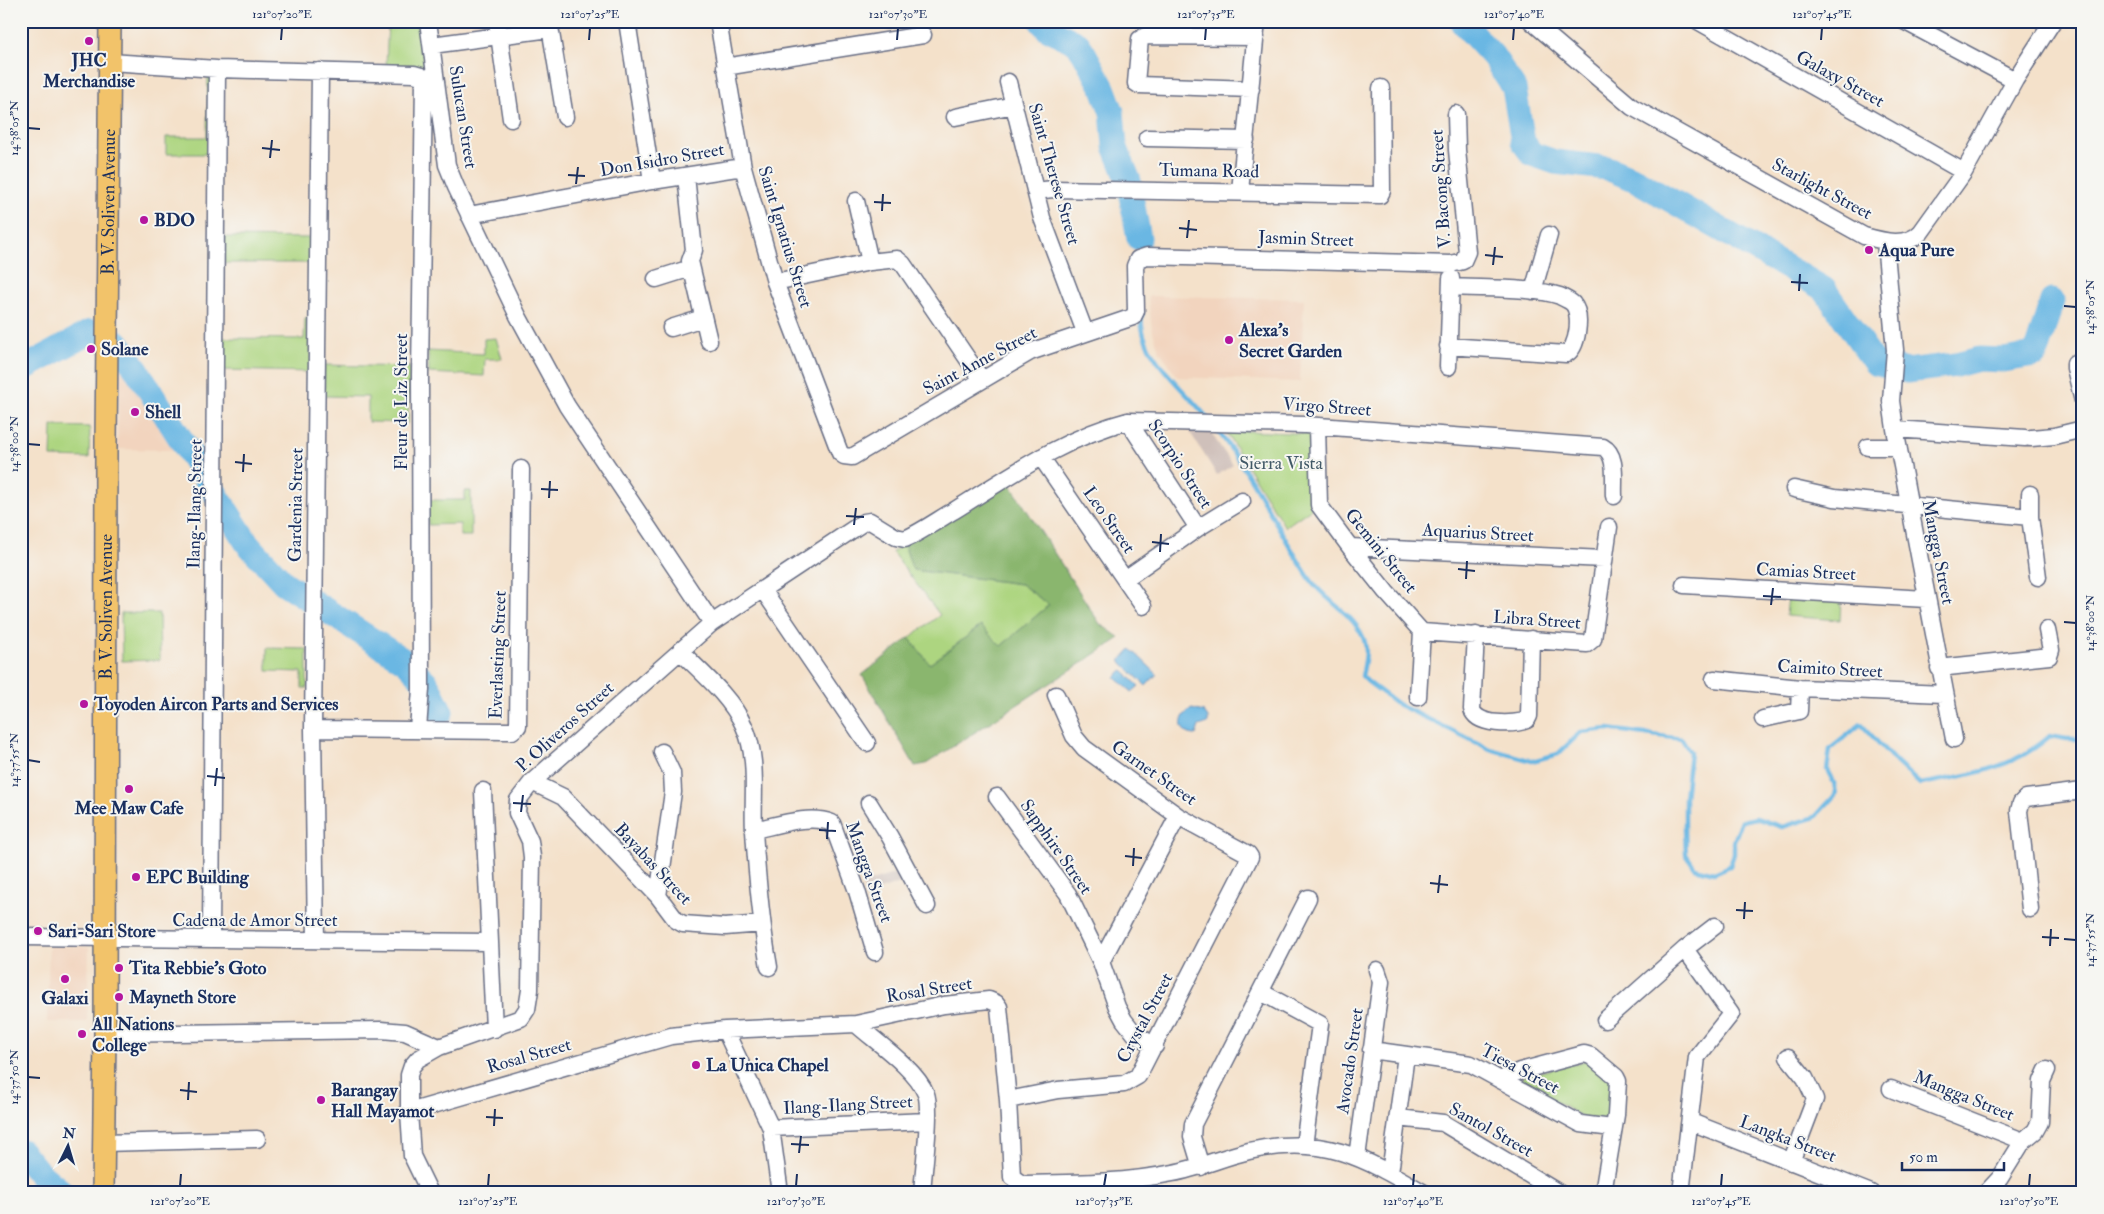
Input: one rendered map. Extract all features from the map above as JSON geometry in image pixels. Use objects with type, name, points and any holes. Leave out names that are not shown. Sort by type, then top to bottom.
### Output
[{"type":"main road","name":"B. V. Soliven Avenue","points":[[103,1193],[110,21]]},
{"type":"street","name":"Sulucan Street","points":[[428,21],[448,165],[469,215],[518,316],[568,406],[712,623]]},
{"type":"street","points":[[627,21],[652,182]]},
{"type":"street","name":"Saint Ignatius Street","points":[[718,21],[743,167],[776,282],[840,453],[844,456]]},
{"type":"street","name":"Starlight Street","points":[[1531,21],[1632,107],[1864,236],[1885,242],[1896,242],[1917,237],[1964,172],[2015,80],[2053,21]]},
{"type":"street","name":"Galaxy Street","points":[[1698,21],[1721,36],[1964,172]]},
{"type":"street","points":[[1904,21],[2015,80]]},
{"type":"street","points":[[432,45],[498,29],[550,25],[565,117]]},
{"type":"street","points":[[498,29],[511,119]]},
{"type":"street","points":[[1240,191],[1246,140],[1257,29],[1145,36],[1140,39],[1136,83],[1139,85],[1251,89]]},
{"type":"street","points":[[725,67],[923,35]]},
{"type":"street","points":[[110,62],[218,69],[320,71]]},
{"type":"street","name":"Ilang-Ilang Street","points":[[211,939],[218,69]]},
{"type":"street","name":"Fleur de Liz Street","points":[[320,71],[414,74],[421,76],[425,82],[420,375],[421,688],[418,729]]},
{"type":"street","name":"Gardenia Street","points":[[316,940],[313,729],[320,71]]},
{"type":"street","name":"Saint Therese Street","points":[[1008,82],[1042,218],[1085,332]]},
{"type":"street","name":"Tumana Road","points":[[1035,191],[1053,189],[1240,191],[1380,195],[1381,88]]},
{"type":"street","points":[[955,117],[1014,105]]},
{"type":"street","name":"V. Bacong Street","points":[[1448,368],[1451,287],[1457,262],[1467,252],[1457,150],[1456,114]]},
{"type":"street","points":[[1146,138],[1246,140]]},
{"type":"street","name":"Don Isidro Street","points":[[469,215],[743,167]]},
{"type":"street","points":[[686,176],[694,250],[690,261],[709,341]]},
{"type":"street","points":[[856,201],[870,262]]},
{"type":"street","points":[[1534,291],[1549,235]]},
{"type":"street","name":"Mangga Street","points":[[1885,242],[1895,350],[1891,401],[1908,504],[1954,739]]},
{"type":"street","name":"Jasmin Street","points":[[1143,257],[1457,262]]},
{"type":"street","name":"Saint Anne Street","points":[[844,456],[852,457],[1030,352],[1135,315],[1135,266],[1143,257]]},
{"type":"street","points":[[776,282],[870,262],[894,259],[903,264],[982,380]]},
{"type":"street","points":[[656,279],[691,268]]},
{"type":"street","points":[[1448,346],[1563,354],[1569,352],[1576,342],[1578,315],[1574,304],[1560,296],[1534,291],[1451,287]]},
{"type":"street","points":[[671,328],[703,318]]},
{"type":"street","points":[[2083,361],[2077,362],[2075,368],[2083,401]]},
{"type":"street","name":"Virgo Street","points":[[1008,478],[1041,457],[1083,435],[1103,427],[1128,421],[1206,421],[1317,426],[1603,447],[1611,454],[1613,461],[1614,496]]},
{"type":"street","name":"Scorpio Street","points":[[1128,421],[1198,528]]},
{"type":"street","name":"Gemini Street","points":[[1317,426],[1318,502],[1350,548],[1422,632]]},
{"type":"street","points":[[1895,429],[2028,438],[2054,436],[2083,429]]},
{"type":"street","points":[[1868,447],[1898,447]]},
{"type":"street","name":"Leo Street","points":[[1041,457],[1143,606]]},
{"type":"street","name":"Everlasting Street","points":[[313,729],[512,731],[518,726],[521,469]]},
{"type":"street","name":"P. Oliveros Street","points":[[430,1193],[412,1156],[409,1074],[412,1066],[418,1059],[439,1047],[494,1029],[520,1018],[527,1009],[530,990],[532,857],[530,841],[518,813],[518,800],[532,782],[712,623],[866,521],[872,521],[896,537],[905,539],[1008,478]]},
{"type":"street","points":[[1794,489],[1834,498],[2030,517]]},
{"type":"street","points":[[2030,494],[2030,517],[2038,577]]},
{"type":"street","points":[[1125,579],[1198,528],[1242,501]]},
{"type":"street","name":"Libra Street","points":[[1422,632],[1587,644],[1591,642],[1594,639],[1609,527]]},
{"type":"street","name":"Aquarius Street","points":[[1350,548],[1604,559]]},
{"type":"street","name":"Camias Street","points":[[1684,584],[1926,599]]},
{"type":"street","points":[[763,590],[867,743]]},
{"type":"street","points":[[1939,668],[2049,656],[2052,650],[2047,630]]},
{"type":"street","points":[[1418,697],[1422,632]]},
{"type":"street","points":[[1476,635],[1473,714],[1484,722],[1523,722],[1527,720],[1529,716],[1531,639]]},
{"type":"street","points":[[680,651],[724,696],[744,725],[750,743],[754,781],[754,830],[762,924],[768,967]]},
{"type":"street","name":"Caimito Street","points":[[1714,679],[1800,688],[1944,694]]},
{"type":"street","points":[[1763,719],[1799,711],[1800,688]]},
{"type":"street","name":"Garnet Street","points":[[1056,695],[1074,736],[1084,748],[1178,816],[1248,854],[1249,861]]},
{"type":"street","points":[[658,896],[673,792],[672,773],[662,752]]},
{"type":"street","name":"Bayabas Street","points":[[532,782],[563,797],[658,896],[676,920],[683,924],[725,927],[762,924]]},
{"type":"street","points":[[483,791],[488,942],[494,1029]]},
{"type":"street","points":[[2030,909],[2019,811],[2021,803],[2026,798],[2083,791]]},
{"type":"street","name":"Sapphire Street","points":[[997,798],[1068,894],[1101,962],[1117,1007],[1124,1020],[1135,1034],[1155,1046]]},
{"type":"street","points":[[869,803],[890,837],[927,906]]},
{"type":"street","points":[[1101,962],[1178,816]]},
{"type":"street","name":"Mangga Street","points":[[754,830],[793,822],[816,820],[832,823],[857,891],[876,952]]},
{"type":"street","name":"Crystal Street","points":[[1008,1100],[1065,1089],[1124,1084],[1138,1076],[1249,861]]},
{"type":"street","points":[[1201,1167],[1192,1137],[1193,1124],[1308,898]]},
{"type":"street","points":[[1605,1020],[1685,949],[1715,926]]},
{"type":"street","name":"Cadena de Amor Street","points":[[21,937],[104,940],[211,939],[488,942]]},
{"type":"street","points":[[1681,1193],[1691,1122],[1697,1057],[1730,1018],[1730,1010],[1685,949]]},
{"type":"street","name":"Avocado Street","points":[[1357,1157],[1381,982],[1377,970]]},
{"type":"street","points":[[1260,992],[1320,1024],[1304,1146]]},
{"type":"street","name":"Rosal Street","points":[[409,1112],[671,1036],[725,1030],[856,1024],[944,1005],[989,1000],[996,1003],[999,1008],[1008,1100],[1012,1177],[1017,1182],[1022,1184],[1113,1187],[1201,1167],[1249,1151],[1284,1146],[1304,1146],[1331,1148],[1357,1157],[1390,1173],[1414,1190]]},
{"type":"street","points":[[856,1024],[919,1081],[927,1096],[928,1121],[922,1193]]},
{"type":"street","points":[[105,1034],[381,1030],[405,1032],[439,1047]]},
{"type":"street","points":[[725,1030],[771,1128],[780,1193]]},
{"type":"street","name":"Tiesa Street","points":[[1371,1050],[1471,1064],[1581,1124],[1612,1128]]},
{"type":"street","points":[[1500,1080],[1520,1071],[1584,1054],[1591,1056],[1618,1082],[1616,1115],[1612,1128],[1603,1193]]},
{"type":"street","points":[[1390,1173],[1406,1055]]},
{"type":"street","points":[[1788,1057],[1805,1078],[1815,1099],[1791,1162]]},
{"type":"street","points":[[1986,1193],[2000,1178],[2022,1140],[2035,1131],[2040,1122],[2042,1081],[2047,1070]]},
{"type":"street","name":"Mangga Street","points":[[1891,1088],[2022,1140]]},
{"type":"street","name":"Santol Street","points":[[1398,1118],[1443,1123],[1559,1193]]},
{"type":"street","name":"Ilang-Ilang Street","points":[[771,1128],[928,1121]]},
{"type":"street","name":"Langka Street","points":[[1691,1122],[1871,1193]]},
{"type":"street","points":[[103,1144],[257,1139]]},
{"type":"shaded area","name":"Alexa's Secret Garden","points":[[1148,296],[1304,299],[1300,382],[1178,377],[1159,350],[1152,329]]},
{"type":"shaded area","points":[[121,355],[174,450],[117,449]]},
{"type":"shaded area","points":[[1188,429],[1209,430],[1233,465],[1217,475]]},
{"type":"shaded area","points":[[903,871],[908,880],[866,895],[862,884]]},
{"type":"shaded area","points":[[49,946],[89,947],[87,1022],[47,1022]]},
{"type":"green space","points":[[388,21],[420,21],[429,69],[421,71],[418,66],[386,66]]},
{"type":"green space","points":[[208,72],[211,73],[212,171],[208,171],[208,154],[166,154],[166,137],[207,137]]},
{"type":"green space","points":[[224,237],[312,238],[312,263],[224,263]]},
{"type":"green space","points":[[305,318],[311,318],[311,372],[222,370],[222,338],[304,339]]},
{"type":"green space","points":[[496,338],[502,359],[485,359],[484,376],[429,373],[428,351],[484,354],[484,339]]},
{"type":"green space","points":[[324,365],[410,367],[408,423],[368,422],[368,397],[324,396]]},
{"type":"green space","points":[[52,426],[90,427],[89,458],[51,457]]},
{"type":"green space","name":"Sierra Vista","points":[[1225,430],[1312,434],[1310,501],[1312,508],[1285,527]]},
{"type":"green space","points":[[1008,481],[1100,624],[1120,638],[926,764],[915,766],[862,675],[909,638],[930,664],[981,626],[1001,646],[1049,605],[1021,584],[913,570],[904,544]]},
{"type":"green space","points":[[465,491],[471,491],[471,536],[460,536],[460,524],[428,525],[428,500],[465,500]]},
{"type":"green space","points":[[904,544],[913,570],[1021,584],[1049,605],[1001,646],[981,626],[930,664],[909,638],[940,615],[892,552]]},
{"type":"green space","points":[[1788,596],[1841,600],[1840,620],[1786,616]]},
{"type":"green space","points":[[121,613],[159,613],[160,660],[122,661]]},
{"type":"green space","points":[[267,648],[307,649],[307,688],[302,688],[302,672],[267,671]]},
{"type":"green space","points":[[1588,1060],[1615,1083],[1609,1121],[1583,1117],[1518,1081],[1524,1076]]},
{"type":"water","points":[[1131,649],[1157,674],[1146,686],[1120,661]]},
{"type":"water","points":[[1122,670],[1139,686],[1132,692],[1115,677]]},
{"type":"water","points":[[1192,709],[1204,712],[1208,718],[1208,723],[1199,726],[1196,735],[1186,732],[1182,725],[1184,716]]},
{"type":"waterway","points":[[1041,21],[1047,28],[1078,44],[1084,53],[1103,88],[1112,112],[1115,146],[1129,181]]},
{"type":"waterway","points":[[1461,21],[1493,56],[1514,88],[1523,142],[1532,154],[1555,162],[1607,168],[1636,180],[1824,289],[1875,363],[1907,371],[1956,365],[1979,359],[2003,360],[2035,355],[2052,301]]},
{"type":"waterway","points":[[1131,196],[1139,238]]},
{"type":"waterway","points":[[1139,238],[1142,254]]},
{"type":"waterway","points":[[1142,312],[1142,327],[1145,340],[1152,352],[1169,376],[1208,419]]},
{"type":"waterway","points":[[21,370],[90,332],[117,342],[247,543],[284,583],[406,662],[426,682],[441,712]]},
{"type":"waterway","points":[[1215,427],[1253,483],[1310,579],[1351,620],[1362,635],[1366,650],[1362,676],[1399,705],[1490,749],[1532,761],[1558,754],[1581,732],[1608,729],[1682,739],[1690,752],[1685,798],[1686,854],[1695,868],[1714,873],[1730,866],[1734,854],[1734,841],[1742,821],[1756,818],[1782,827],[1815,817],[1836,794],[1834,783],[1827,770],[1830,749],[1861,724],[1896,762],[1920,784],[1972,774],[2005,764],[2020,757],[2050,736],[2083,739]]},
{"type":"waterway","points":[[21,1151],[40,1174],[63,1193]]},
{"type":"place","name":"JHC Merchandise","points":[[89,41]]},
{"type":"place","name":"BDO","points":[[144,220]]},
{"type":"place","name":"Aqua Pure","points":[[1869,250]]},
{"type":"place","name":"Alexa's Secret Garden","points":[[1229,340]]},
{"type":"place","name":"Solane","points":[[91,349]]},
{"type":"place","name":"Shell","points":[[135,412]]},
{"type":"place","name":"Toyoden Aircon Parts and Services","points":[[84,704]]},
{"type":"place","name":"Mee Maw Cafe","points":[[129,789]]},
{"type":"place","name":"EPC Building","points":[[136,877]]},
{"type":"place","name":"Sari-Sari Store","points":[[38,931]]},
{"type":"place","name":"Tita Rebbie's Goto","points":[[119,968]]},
{"type":"place","name":"Galaxi","points":[[65,979]]},
{"type":"place","name":"Mayneth Store","points":[[119,997]]},
{"type":"place","name":"All Nations College","points":[[82,1034]]},
{"type":"place","name":"La Unica Chapel","points":[[696,1065]]},
{"type":"place","name":"Barangay Hall Mayamot","points":[[321,1100]]}]
